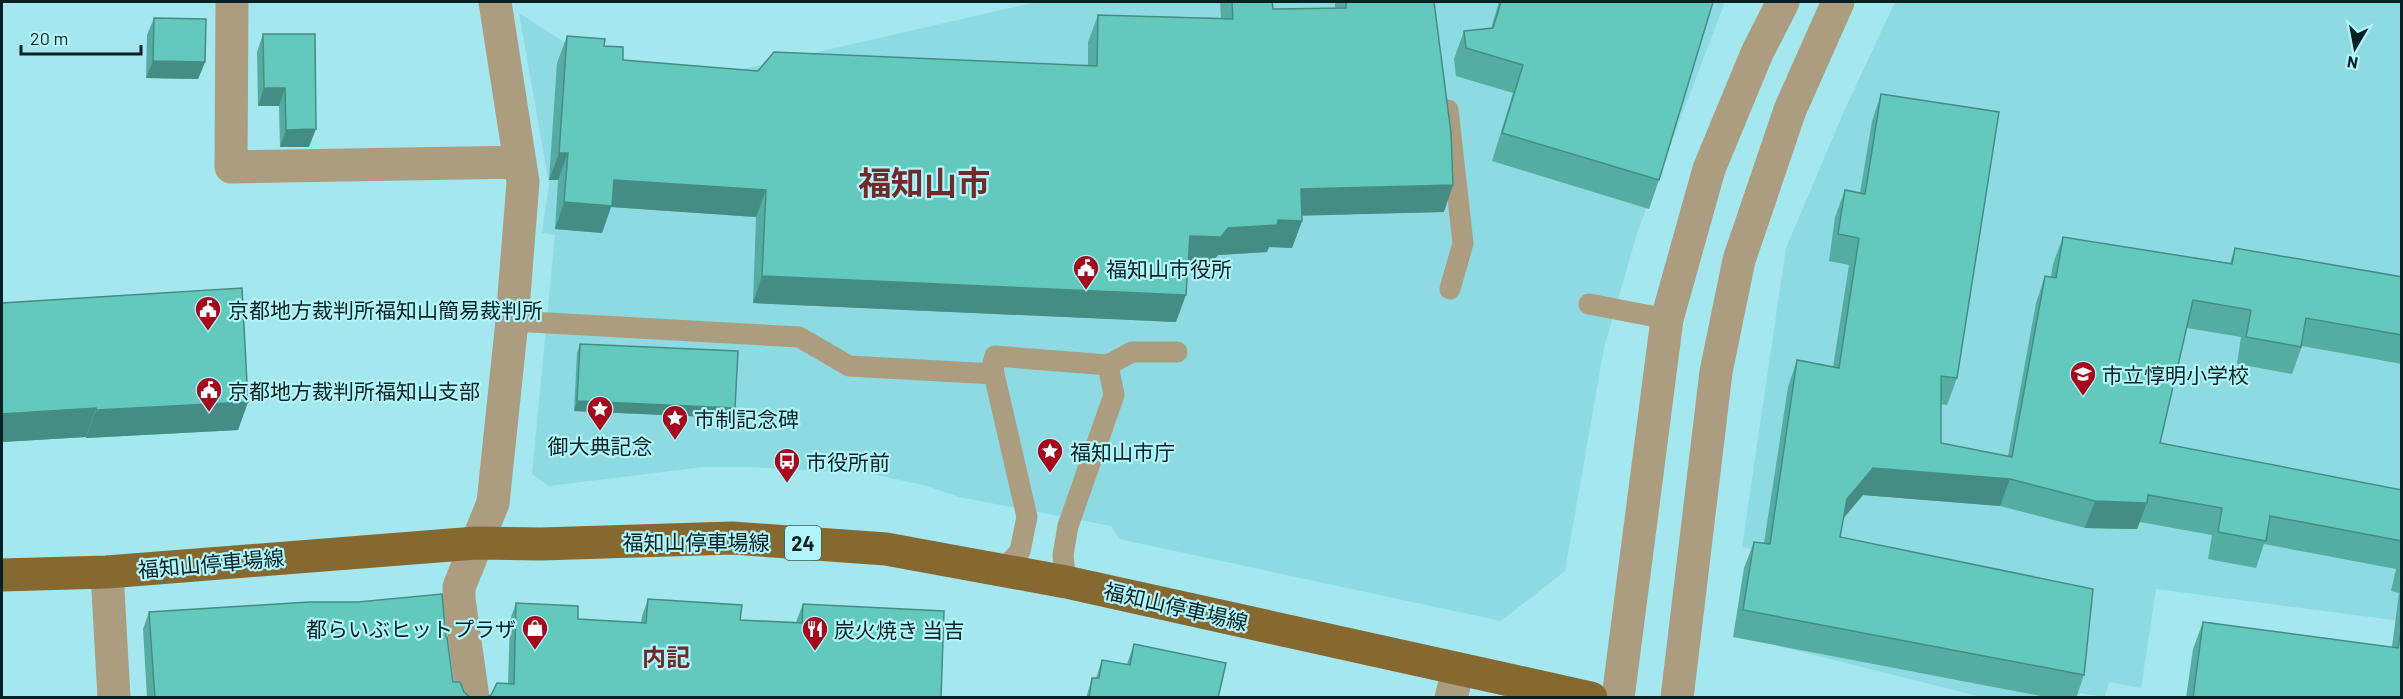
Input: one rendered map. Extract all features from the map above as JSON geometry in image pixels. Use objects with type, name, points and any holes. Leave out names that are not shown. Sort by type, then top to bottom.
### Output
[{"type":"main road","name":"福知山停車場線","points":[[2,575],[107,572],[476,543],[540,544],[732,538],[886,549],[1066,582],[1454,683],[1591,698]]},
{"type":"street","points":[[232,2],[231,167],[520,162]]},
{"type":"street","points":[[473,698],[459,587],[493,502],[512,321],[523,182],[495,2]]},
{"type":"street","points":[[1618,698],[1667,319],[1708,170],[1757,53],[1783,2]]},
{"type":"street","points":[[1677,698],[1716,372],[1739,260],[1790,110],[1838,2]]},
{"type":"street","points":[[107,572],[114,698]]},
{"type":"lane","points":[[1446,94],[1463,243],[1450,289]]},
{"type":"lane","points":[[1589,304],[1667,319]]},
{"type":"lane","points":[[512,321],[799,336],[849,366],[994,374]]},
{"type":"lane","points":[[1003,570],[1020,551],[1027,517],[994,374],[995,356],[1108,365],[1132,352],[1177,352]]},
{"type":"lane","points":[[1066,582],[1063,555],[1068,526],[1114,395],[1108,365]]},
{"type":"shaded area","name":"福知山市役所","points":[[1037,2],[1725,2],[1638,230],[1604,348],[1565,571],[1501,621],[1119,539],[1111,526],[959,497],[927,486],[873,474],[747,467],[703,467],[549,486],[532,474],[555,235],[542,233],[549,184],[519,13],[572,47],[641,77],[717,75]]},
{"type":"shaded area","name":"市立惇明小学校","points":[[1895,2],[2401,2],[2401,621],[2156,589],[2141,688],[2109,682],[2105,697],[2080,693],[2077,698],[1982,697],[1766,643],[1775,554],[1742,547],[1786,248],[1845,109]]},
{"type":"building","points":[[1232,2],[1272,2],[1273,9],[1346,8],[1346,2],[1434,2],[1451,133],[1453,185],[1301,189],[1302,221],[1278,220],[1277,225],[1228,228],[1221,237],[1190,236],[1186,295],[762,276],[766,190],[614,180],[612,206],[564,202],[568,153],[559,153],[567,36],[605,39],[604,46],[623,47],[623,60],[758,71],[774,52],[1097,66],[1098,15],[1233,19]]},
{"type":"building","points":[[1501,2],[1713,2],[1659,180],[1502,133],[1523,65],[1466,48],[1464,31],[1493,28]]},
{"type":"building","points":[[154,18],[206,19],[205,62],[153,61]]},
{"type":"building","points":[[263,34],[315,34],[316,129],[286,130],[285,88],[264,88]]},
{"type":"building","points":[[1881,94],[1999,112],[1957,378],[1941,376],[1941,443],[2012,457],[2045,276],[2056,278],[2063,237],[2232,264],[2235,248],[2402,277],[2402,335],[2306,318],[2301,347],[2246,337],[2251,310],[2193,300],[2160,443],[2402,490],[2402,541],[2270,516],[2266,541],[2218,532],[2222,508],[2148,495],[2147,503],[2095,501],[2010,479],[1873,468],[1847,499],[1840,537],[2093,589],[2084,675],[1743,610],[1754,542],[1770,544],[1797,360],[1839,368],[1859,238],[1838,234],[1845,190],[1865,194]]},
{"type":"building","points":[[242,288],[248,402],[2,414],[2,303]]},
{"type":"building","points":[[580,344],[738,351],[735,408],[577,401]]},
{"type":"building","points":[[442,594],[453,682],[460,682],[464,692],[471,698],[155,698],[149,612],[309,602],[358,602]]},
{"type":"building","points":[[648,599],[742,605],[740,620],[802,623],[803,604],[944,611],[941,698],[486,698],[491,695],[497,683],[514,684],[516,603],[578,606],[578,619],[646,623]]},
{"type":"building","points":[[2203,622],[2398,648],[2402,624],[2402,698],[2193,698]]},
{"type":"building","points":[[1134,644],[1226,663],[1218,698],[1089,698],[1092,678],[1099,678],[1102,660],[1130,665]]},
{"type":"place","name":"福知山市役所","points":[[1086,291]]},
{"type":"place","name":"京都地方裁判所福知山簡易裁判所","points":[[208,332]]},
{"type":"place","name":"市立惇明小学校","points":[[2083,397]]},
{"type":"place","name":"京都地方裁判所福知山支部","points":[[209,413]]},
{"type":"place","name":"御大典記念","points":[[600,432]]},
{"type":"place","name":"市制記念碑","points":[[675,441]]},
{"type":"place","name":"福知山市庁","points":[[1050,474]]},
{"type":"place","name":"市役所前","points":[[787,484]]},
{"type":"place","name":"都らいぶヒットプラザ","points":[[535,651]]},
{"type":"place","name":"炭火焼き 当吉","points":[[815,652]]},
{"type":"district","name":"福知山市","points":[[924,182]]},
{"type":"district","name":"内記","points":[[666,656]]}]
